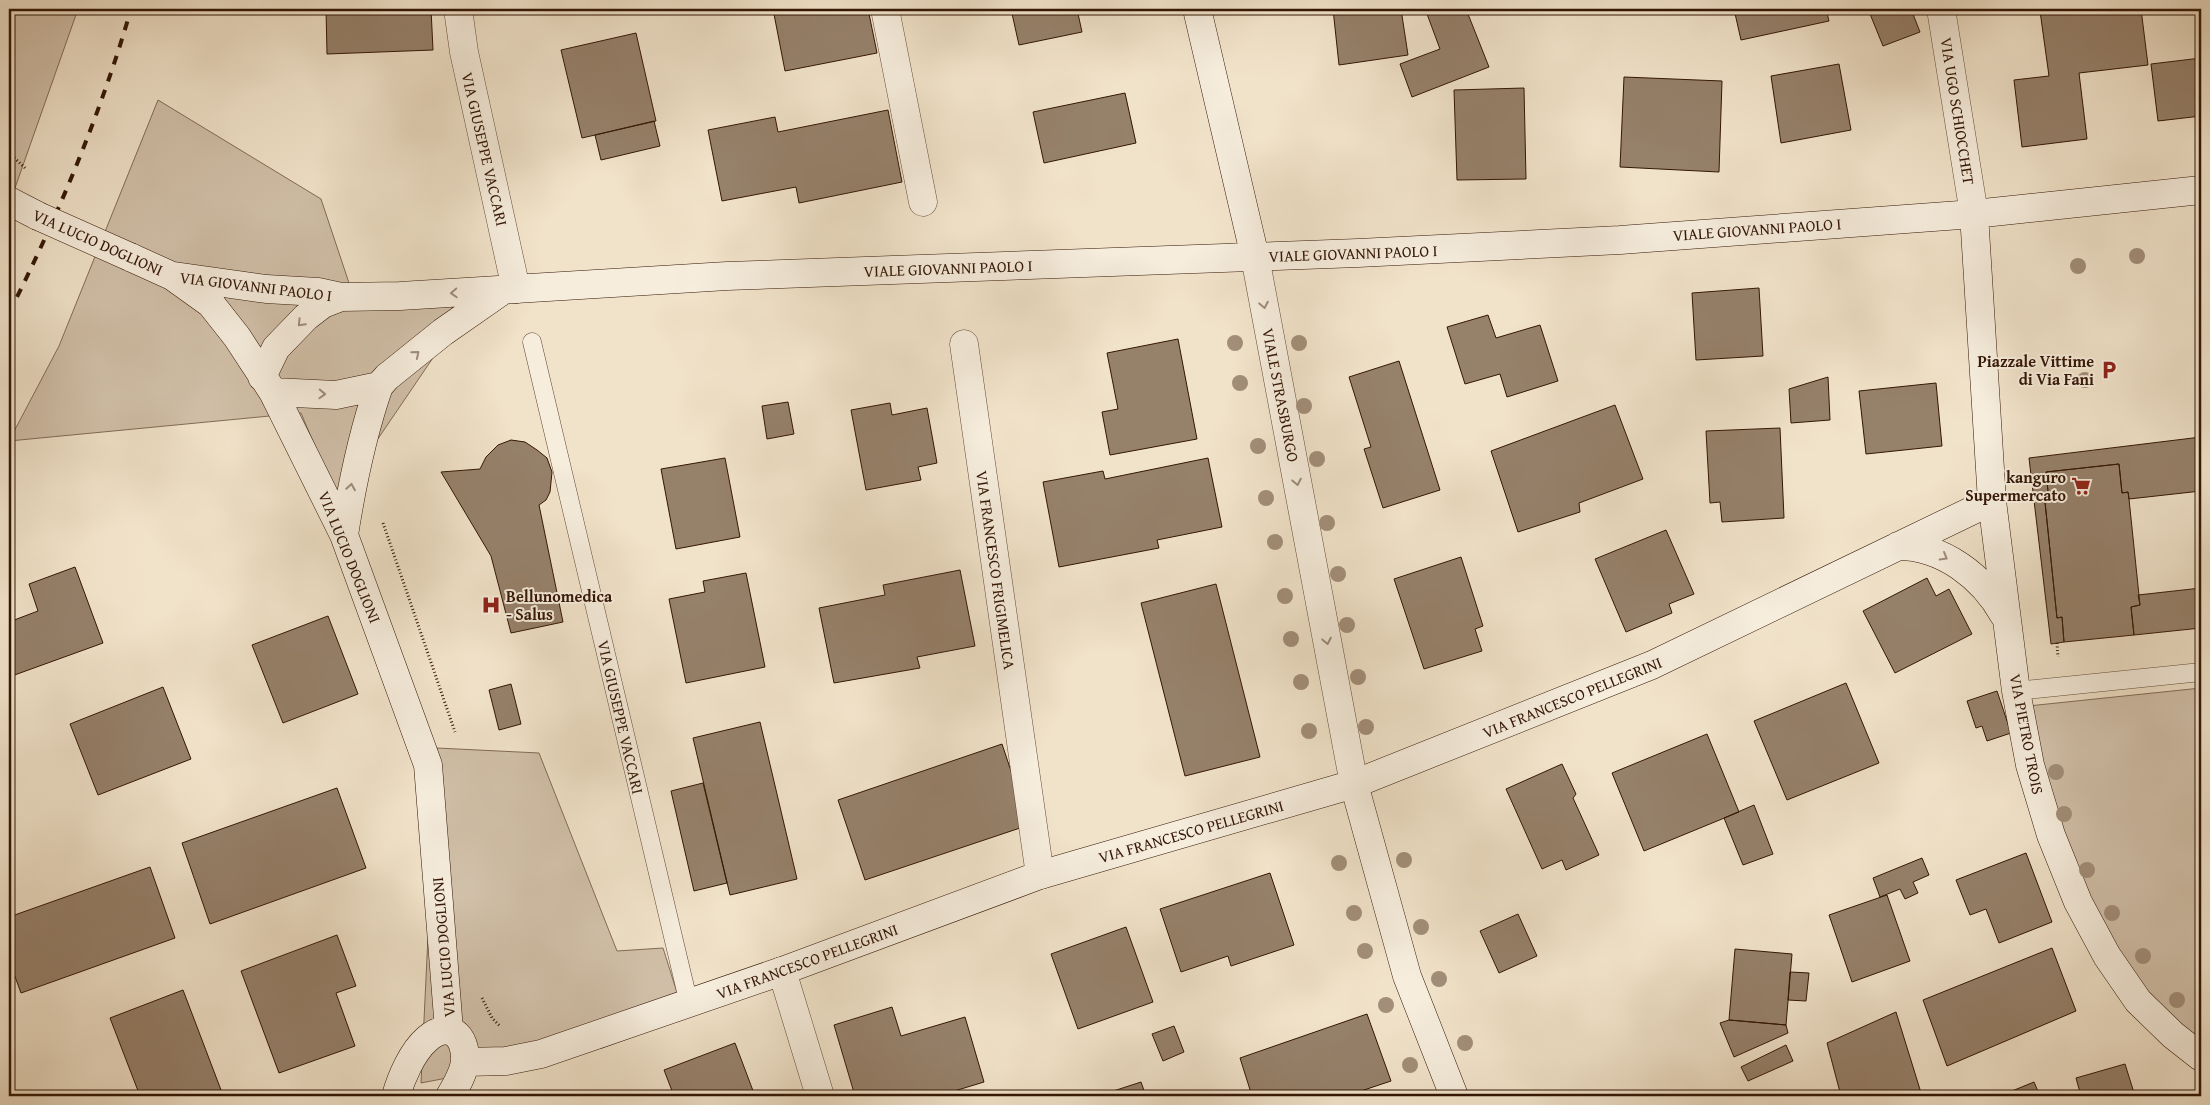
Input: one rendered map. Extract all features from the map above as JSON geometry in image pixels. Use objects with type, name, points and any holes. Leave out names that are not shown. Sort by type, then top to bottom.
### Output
[{"type":"street","name":"VIA GIUSEPPE VACCARI","points":[[458,9],[464,52],[510,289]]},
{"type":"street","points":[[885,9],[923,202]]},
{"type":"street","name":"VIALE STRASBURGO","points":[[1198,9],[1255,257],[1354,784],[1407,976],[1454,1096]]},
{"type":"street","name":"VIA UGO SCHIOCCHET","points":[[1941,9],[1974,214]]},
{"type":"street","name":"VIALE GIOVANNI PAOLO I","points":[[267,385],[276,348],[306,317],[323,304],[341,297],[400,296],[727,276],[1255,257],[1620,240],[1974,214],[2201,190]]},
{"type":"street","name":"VIA LUCIO DOGLIONI","points":[[12,203],[172,276],[211,304],[237,337],[267,385],[344,535],[428,765],[449,1030]]},
{"type":"street","name":"VIA PIETRO TROIS","points":[[1974,214],[1992,501],[2016,691],[2030,765],[2051,835],[2078,902],[2107,956],[2138,1001],[2172,1035],[2201,1057]]},
{"type":"street","name":"VIA GIOVANNI PAOLO I","points":[[172,276],[266,289],[318,292],[341,297]]},
{"type":"street","points":[[344,535],[352,479],[364,430],[380,386],[387,377],[442,332],[510,289]]},
{"type":"street","name":"VIA FRANCESCO FRIGIMELICA","points":[[964,344],[1040,875]]},
{"type":"street","points":[[267,385],[336,395],[380,386]]},
{"type":"street","name":"VIA FRANCESCO PELLEGRINI","points":[[465,1062],[506,1061],[541,1054],[782,971],[1040,875],[1354,784],[1652,665],[1992,501]]},
{"type":"street","points":[[1898,546],[1914,546],[1928,549],[1953,562],[1988,591],[2008,623]]},
{"type":"street","points":[[782,971],[820,1096]]},
{"type":"street","points":[[396,1096],[410,1062],[426,1040],[434,1034],[449,1030],[458,1034],[463,1043],[465,1062],[450,1096]]},
{"type":"lane","name":"VIA GIUSEPPE VACCARI","points":[[532,342],[689,1004]]},
{"type":"lane","points":[[2016,691],[2201,672]]},
{"type":"path","points":[[9,153],[29,171]]},
{"type":"shaded area","points":[[9,9],[78,9],[9,205]]},
{"type":"shaded area","points":[[158,100],[321,199],[350,286],[523,285],[456,324],[337,499],[301,413],[9,441],[59,346]]},
{"type":"shaded area","points":[[2201,688],[2201,1068],[2062,892],[2028,706]]},
{"type":"shaded area","points":[[437,748],[539,753],[617,951],[663,948],[685,1018],[602,1048],[421,1083]]},
{"type":"building","points":[[326,9],[431,9],[433,50],[327,54]]},
{"type":"building","points":[[773,9],[868,9],[877,53],[785,71]]},
{"type":"building","points":[[1011,9],[1077,9],[1082,32],[1019,45]]},
{"type":"building","points":[[1333,9],[1401,9],[1408,55],[1339,65]]},
{"type":"building","points":[[1440,9],[1466,9],[1489,67],[1412,97],[1400,64],[1440,49],[1427,14]]},
{"type":"building","points":[[1734,9],[1826,9],[1829,21],[1741,40]]},
{"type":"building","points":[[1868,9],[1911,9],[1920,32],[1883,46]]},
{"type":"building","points":[[2002,9],[2141,9],[2148,65],[2079,73],[2087,139],[2022,147],[2014,80],[2049,76],[2040,11],[2003,14]]},
{"type":"building","points":[[636,33],[656,121],[582,138],[561,50]]},
{"type":"building","points":[[2201,58],[2201,116],[2158,121],[2151,64]]},
{"type":"building","points":[[1839,64],[1851,130],[1781,143],[1771,76]]},
{"type":"building","points":[[1624,77],[1722,81],[1719,172],[1620,167]]},
{"type":"building","points":[[1524,88],[1526,179],[1457,180],[1454,90]]},
{"type":"building","points":[[1125,93],[1136,143],[1044,163],[1033,112]]},
{"type":"building","points":[[888,110],[902,182],[799,203],[796,187],[722,201],[708,130],[775,117],[778,132]]},
{"type":"building","points":[[654,121],[660,146],[601,160],[595,135]]},
{"type":"building","points":[[1759,288],[1763,356],[1696,360],[1692,293]]},
{"type":"building","points":[[1488,315],[1496,338],[1540,325],[1558,381],[1507,397],[1500,374],[1465,384],[1447,327]]},
{"type":"building","points":[[1178,339],[1197,439],[1110,455],[1102,412],[1118,409],[1107,353]]},
{"type":"building","points":[[1399,361],[1440,490],[1383,508],[1364,449],[1371,447],[1349,377]]},
{"type":"building","points":[[1828,377],[1830,420],[1791,423],[1789,389]]},
{"type":"building","points":[[1936,383],[1942,446],[1866,454],[1859,391]]},
{"type":"building","points":[[788,402],[794,434],[767,439],[762,406]]},
{"type":"building","points":[[890,403],[892,415],[927,408],[937,463],[918,467],[921,480],[866,490],[851,410]]},
{"type":"building","points":[[1615,405],[1643,479],[1579,503],[1580,512],[1518,532],[1491,451]]},
{"type":"building","points":[[1780,428],[1784,518],[1722,522],[1720,502],[1710,503],[1706,431]]},
{"type":"building","points":[[2201,437],[2201,491],[2129,499],[2128,492],[2122,493],[2119,464],[2046,472],[2049,501],[2045,502],[2057,618],[2062,617],[2064,642],[2051,644],[2029,458]]},
{"type":"building","points":[[511,440],[525,442],[537,450],[547,458],[552,472],[550,492],[546,500],[539,505],[563,622],[511,633],[491,556],[441,472],[480,469],[486,457],[498,445]]},
{"type":"building","points":[[725,458],[740,537],[676,549],[661,469]]},
{"type":"building","points":[[1208,458],[1222,527],[1157,540],[1159,548],[1059,567],[1043,482],[1103,471],[1105,479]]},
{"type":"building","points":[[2119,464],[2122,493],[2128,492],[2140,605],[2131,607],[2134,635],[2064,642],[2062,617],[2057,618],[2045,502],[2049,501],[2046,472]]},
{"type":"building","points":[[1666,530],[1694,594],[1669,604],[1672,613],[1626,632],[1595,559]]},
{"type":"building","points":[[1461,557],[1483,626],[1475,629],[1482,651],[1424,669],[1394,579]]},
{"type":"building","points":[[75,567],[103,643],[9,677],[9,622],[38,611],[29,584]]},
{"type":"building","points":[[960,570],[975,646],[917,657],[920,668],[834,683],[819,608],[885,595],[883,585]]},
{"type":"building","points":[[746,573],[765,667],[686,683],[669,599],[705,592],[703,581]]},
{"type":"building","points":[[1927,578],[1936,596],[1949,589],[1972,634],[1895,673],[1863,611]]},
{"type":"building","points":[[1216,584],[1260,757],[1185,776],[1141,603]]},
{"type":"building","points":[[2201,588],[2201,628],[2134,635],[2131,607],[2140,605],[2138,595]]},
{"type":"building","points":[[328,616],[358,694],[283,723],[252,645]]},
{"type":"building","points":[[1846,683],[1879,763],[1787,800],[1754,721]]},
{"type":"building","points":[[511,684],[521,724],[499,730],[489,690]]},
{"type":"building","points":[[163,687],[191,759],[98,795],[70,724]]},
{"type":"building","points":[[1997,691],[2011,733],[1987,741],[1982,726],[1976,728],[1967,701]]},
{"type":"building","points":[[760,722],[797,879],[730,895],[693,738]]},
{"type":"building","points":[[1707,734],[1739,812],[1644,851],[1612,773]]},
{"type":"building","points":[[1002,744],[1029,825],[865,880],[838,800]]},
{"type":"building","points":[[1562,764],[1576,794],[1573,798],[1599,855],[1566,870],[1562,860],[1542,869],[1506,789]]},
{"type":"building","points":[[703,783],[727,883],[694,891],[671,791]]},
{"type":"building","points":[[337,788],[366,868],[210,924],[182,843]]},
{"type":"building","points":[[1754,805],[1773,854],[1743,865],[1724,818]]},
{"type":"building","points":[[9,807],[13,820],[9,821]]},
{"type":"building","points":[[2026,853],[2052,922],[1999,943],[1986,909],[1970,915],[1956,880]]},
{"type":"building","points":[[1922,858],[1929,875],[1913,882],[1918,893],[1905,899],[1900,889],[1880,897],[1873,878]]},
{"type":"building","points":[[150,867],[175,938],[21,993],[9,960],[9,917]]},
{"type":"building","points":[[1270,873],[1294,945],[1231,966],[1228,956],[1181,972],[1160,909]]},
{"type":"building","points":[[1887,895],[1910,961],[1852,982],[1829,915]]},
{"type":"building","points":[[1518,914],[1537,956],[1499,973],[1480,931]]},
{"type":"building","points":[[1126,927],[1153,1002],[1078,1029],[1051,954]]},
{"type":"building","points":[[337,935],[356,986],[336,993],[355,1046],[279,1073],[241,971]]},
{"type":"building","points":[[2052,948],[2076,1011],[1947,1066],[1923,1000]]},
{"type":"building","points":[[1735,949],[1792,954],[1786,1025],[1729,1020]]},
{"type":"building","points":[[1790,972],[1809,973],[1806,1001],[1788,1000]]},
{"type":"building","points":[[183,990],[221,1090],[205,1096],[140,1096],[110,1018]]},
{"type":"building","points":[[892,1007],[901,1036],[965,1017],[984,1082],[938,1096],[855,1096],[834,1025]]},
{"type":"building","points":[[1896,1012],[1922,1096],[1841,1096],[1827,1043]]},
{"type":"building","points":[[1367,1014],[1391,1081],[1346,1096],[1252,1096],[1240,1058]]},
{"type":"building","points":[[1729,1020],[1786,1025],[1788,1033],[1734,1057],[1720,1023]]},
{"type":"building","points":[[1174,1026],[1184,1052],[1163,1061],[1152,1034]]},
{"type":"building","points":[[735,1043],[755,1096],[674,1096],[664,1070]]},
{"type":"building","points":[[1786,1045],[1793,1061],[1748,1081],[1741,1067]]},
{"type":"building","points":[[2125,1064],[2135,1096],[2081,1096],[2076,1078]]},
{"type":"building","points":[[1141,1082],[1146,1096],[1098,1096]]},
{"type":"building","points":[[2034,1082],[2040,1096],[2013,1096],[2012,1091]]},
{"type":"railway","points":[[9,313],[45,239],[77,164],[106,87],[131,9]]},
{"type":"place","name":"Piazzale Vittime di Via Fani","points":[[2109,370]]},
{"type":"place","name":"kanguro Supermercato","points":[[2081,486]]},
{"type":"place","name":"Bellunomedica - Salus","points":[[491,605]]}]
